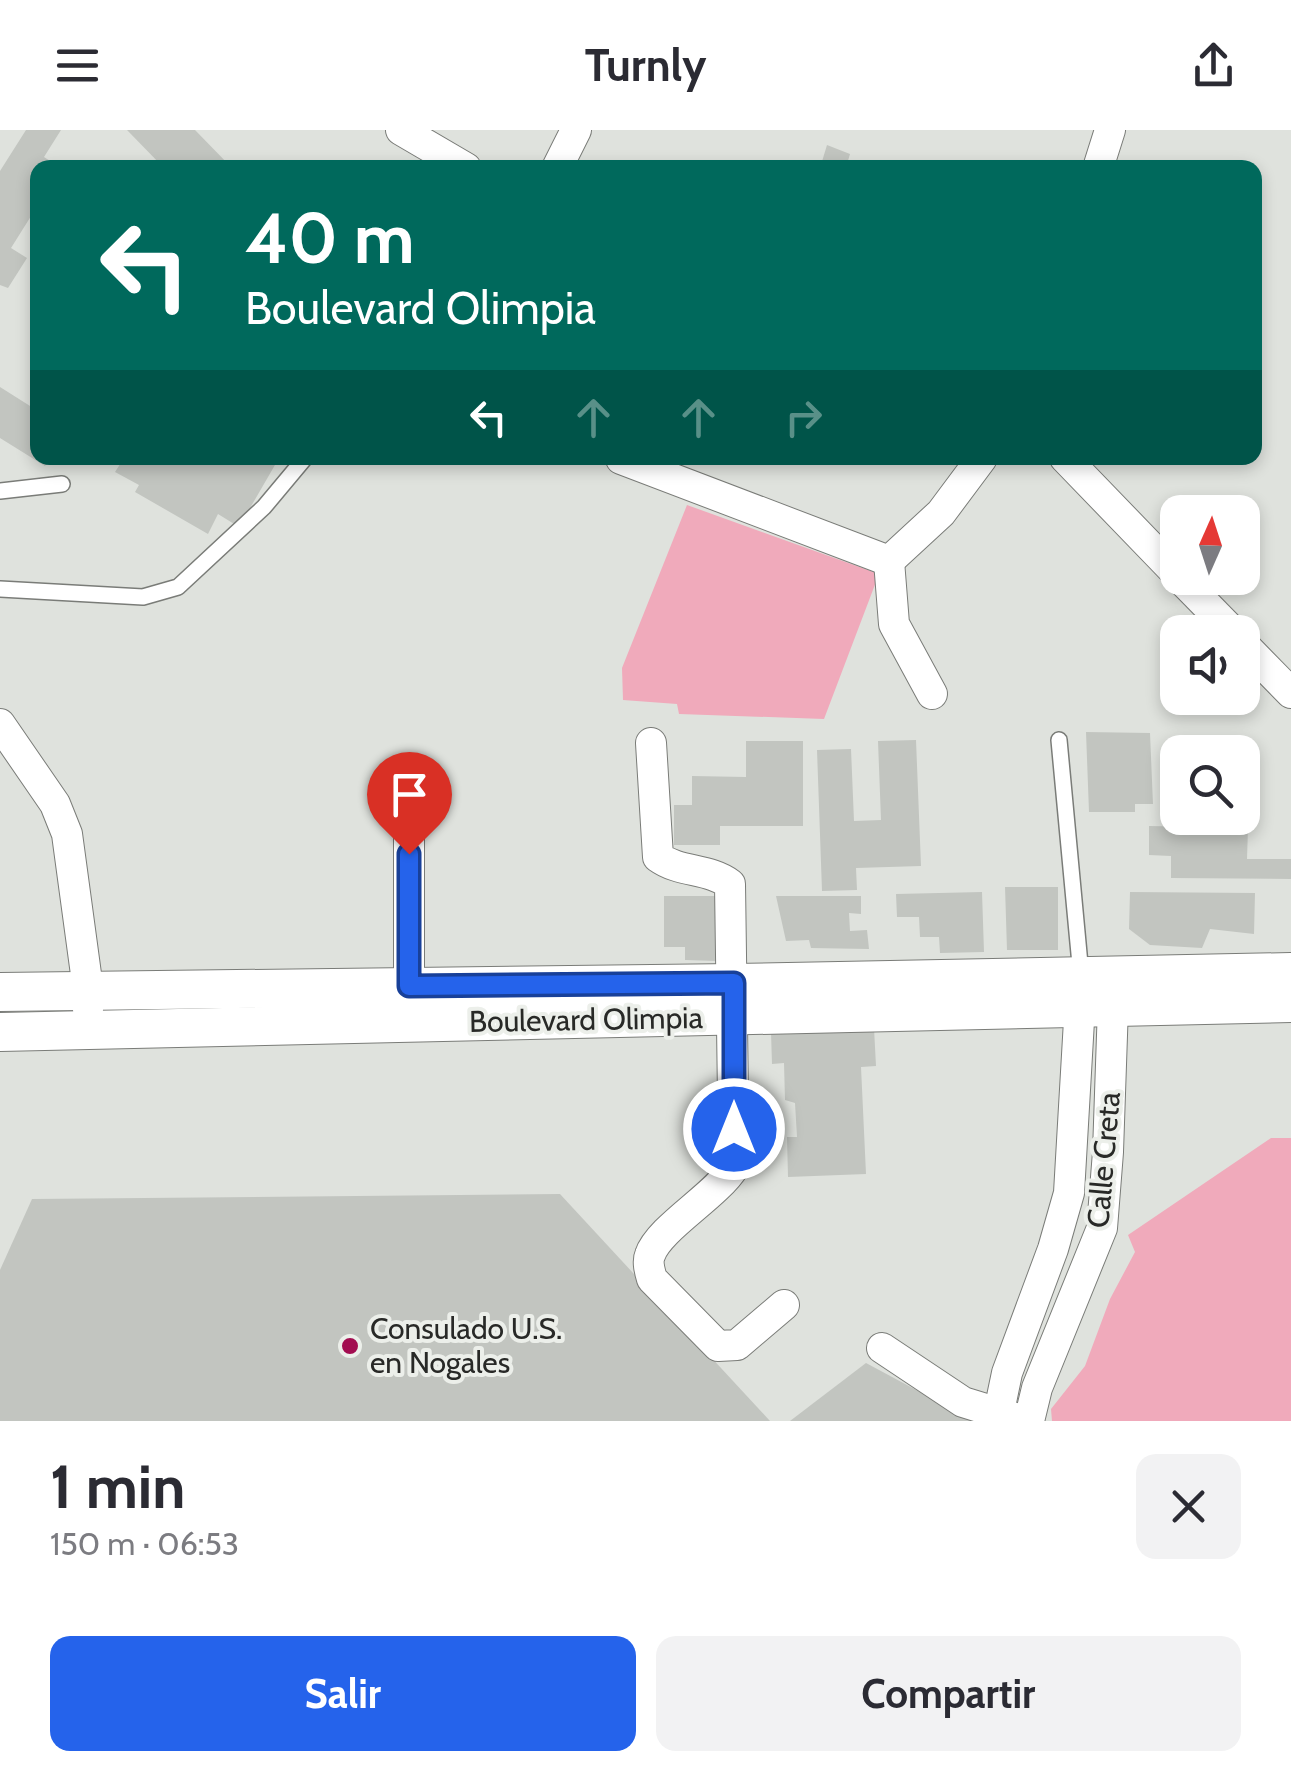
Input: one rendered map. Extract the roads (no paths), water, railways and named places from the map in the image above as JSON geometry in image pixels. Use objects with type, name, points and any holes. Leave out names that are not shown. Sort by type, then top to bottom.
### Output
[{"type":"street","points":[[400,130],[453,160]]},
{"type":"street","points":[[561,160],[576,130]]},
{"type":"street","points":[[1101,160],[1110,130]]},
{"type":"street","points":[[637,465],[889,560]]},
{"type":"street","points":[[889,560],[940,513],[977,465]]},
{"type":"street","points":[[1072,465],[1160,556]]},
{"type":"street","points":[[889,560],[894,624],[932,694]]},
{"type":"street","points":[[1197,595],[1217,615]]},
{"type":"street","points":[[1260,661],[1291,693]]},
{"type":"street","points":[[0,724],[55,804],[66,834],[88,989],[88,1028]]},
{"type":"street","points":[[652,743],[658,856],[671,866],[719,876],[730,884],[734,1167],[724,1182],[662,1238],[650,1254],[649,1269],[652,1278],[718,1346],[737,1345],[784,1305]]},
{"type":"street","points":[[409,822],[409,1004]]},
{"type":"street","name":"Boulevard Olimpia","points":[[1092,996],[1291,972]]},
{"type":"street","name":"Boulevard Olimpia","points":[[0,992],[88,989],[409,1004],[1092,996],[1291,1003]]},
{"type":"street","name":"Calle Creta","points":[[997,1418],[1020,1334],[1054,1249],[1069,1194],[1092,996]]},
{"type":"street","name":"Calle Creta","points":[[1029,1421],[1044,1370],[1102,1228],[1107,1166],[1092,996]]},
{"type":"street","name":"Boulevard Olimpia","points":[[0,1032],[409,1004]]},
{"type":"street","points":[[1072,1164],[1107,1166]]},
{"type":"street","points":[[882,1348],[963,1402],[997,1418],[1029,1421]]},
{"type":"lane","points":[[0,589],[143,597],[178,587],[264,507],[299,465]]},
{"type":"lane","points":[[0,491],[62,484]]},
{"type":"lane","points":[[1059,740],[1078,914],[1092,996]]},
{"type":"place","name":"Consulado U.S. en Nogales","points":[[350,1346]]}]
